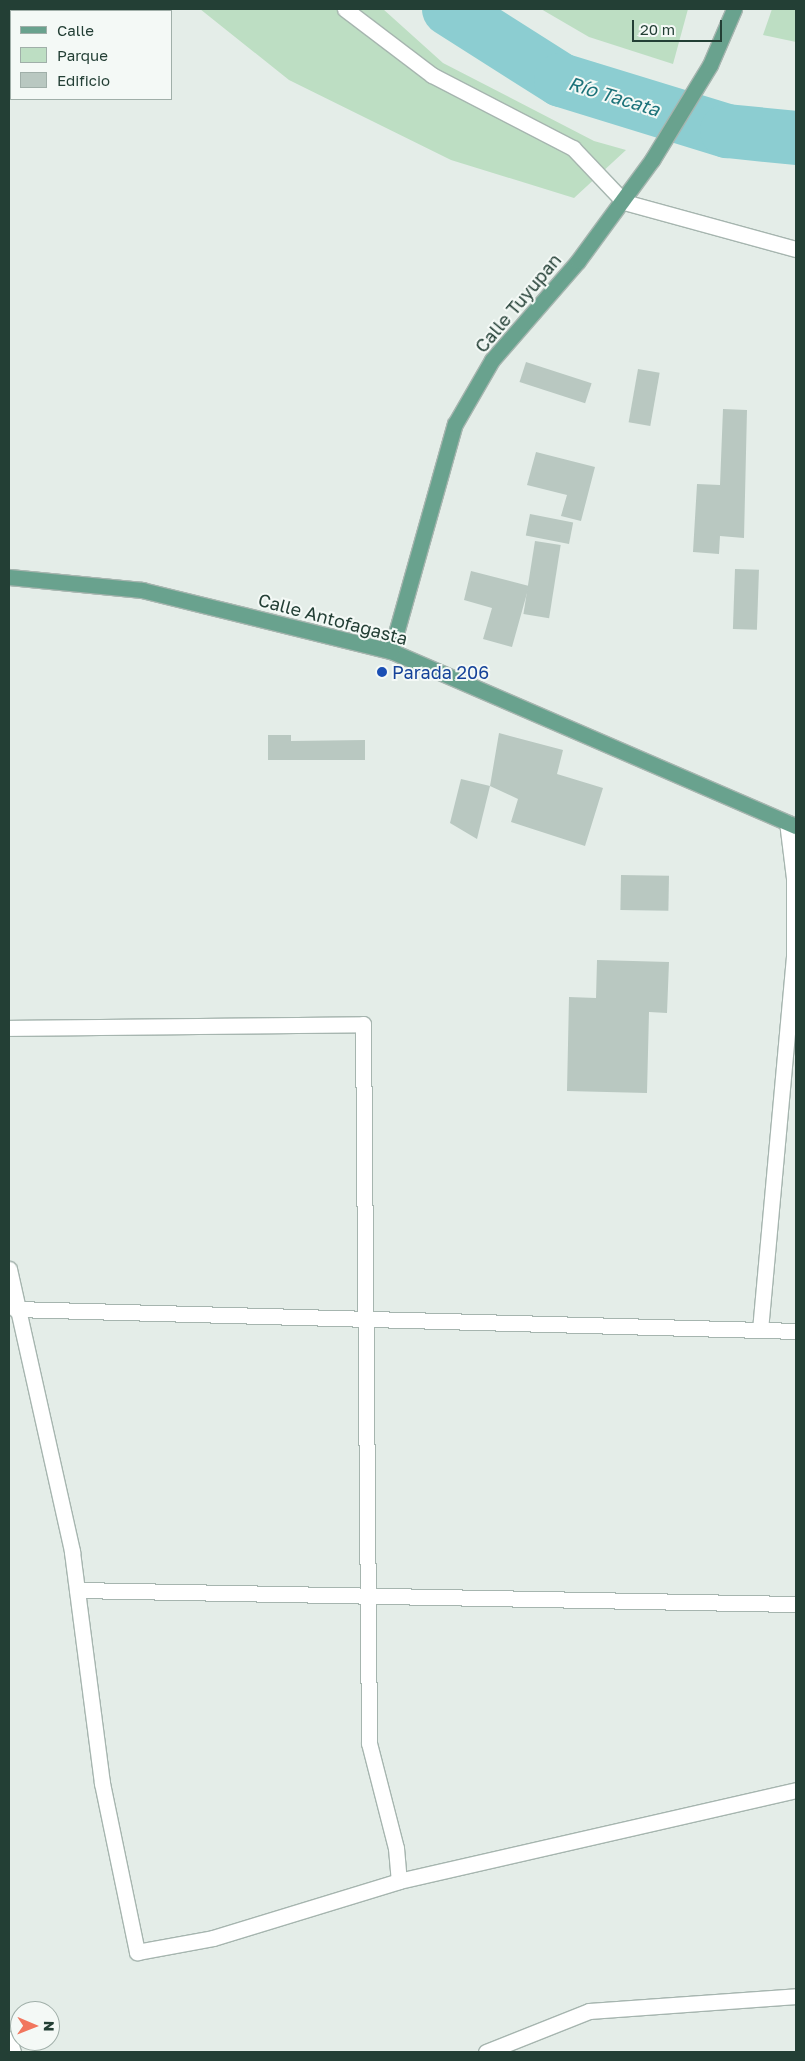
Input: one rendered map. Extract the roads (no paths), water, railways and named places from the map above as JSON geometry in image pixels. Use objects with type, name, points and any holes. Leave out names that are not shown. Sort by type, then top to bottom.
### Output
[{"type":"main road","name":"Calle Tuyupan","points":[[392,651],[455,424],[492,360],[624,202],[710,65],[734,9]]},
{"type":"main road","name":"Calle Antofagasta","points":[[9,577],[142,590],[392,651],[792,824]]},
{"type":"street","points":[[345,9],[432,75],[573,148],[624,202],[796,249]]},
{"type":"street","points":[[760,1330],[794,958],[792,824]]},
{"type":"street","points":[[9,1028],[364,1024],[366,1597],[369,1743],[396,1848],[400,1881]]},
{"type":"street","points":[[9,1269],[15,1309],[72,1552],[102,1783],[137,1952],[212,1938],[400,1881],[796,1790]]},
{"type":"street","points":[[15,1309],[796,1331]]},
{"type":"street","points":[[77,1590],[796,1604]]},
{"type":"street","points":[[486,2052],[589,2011],[796,1996]]},
{"type":"street","points":[[9,2039],[13,2052]]},
{"type":"waterway","name":"Río Tacata","points":[[449,9],[561,80],[727,131],[796,138]]},
{"type":"place","name":"Parada 206","points":[[382,672]]}]
